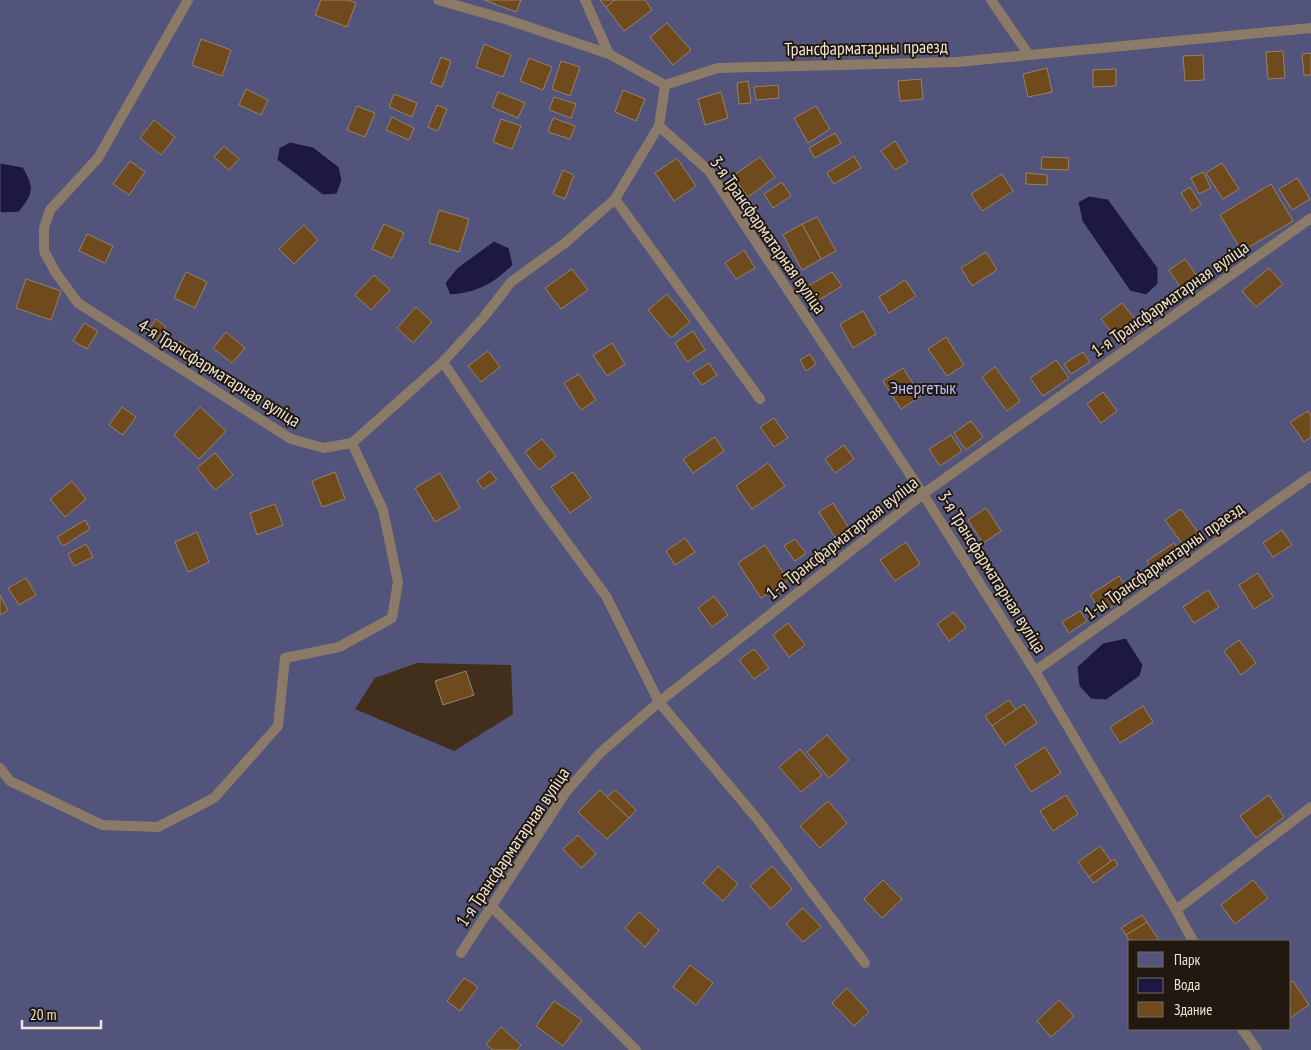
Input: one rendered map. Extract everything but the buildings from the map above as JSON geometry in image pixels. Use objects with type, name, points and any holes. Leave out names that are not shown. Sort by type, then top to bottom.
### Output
[{"type":"lane","name":"4-я Трансфарматарная вуліца","points":[[188,0],[98,158],[50,210],[44,228],[44,251],[56,273],[78,303],[291,439],[324,448],[352,443]]},
{"type":"lane","points":[[0,768],[10,780],[102,825],[158,827],[214,798],[278,726],[285,658],[339,647],[392,618],[398,582],[383,510],[352,443],[443,362],[511,282],[565,243],[615,198],[659,126],[665,85],[608,54],[508,20],[438,0]]},
{"type":"lane","points":[[585,0],[608,54]]},
{"type":"lane","points":[[991,0],[1029,55]]},
{"type":"lane","name":"Трансфарматарны праезд","points":[[665,85],[718,68],[957,62],[1311,28]]},
{"type":"lane","name":"3-я Трансфарматарная вуліца","points":[[659,126],[709,171],[923,494],[1035,672],[1192,940]]},
{"type":"lane","points":[[615,198],[760,399]]},
{"type":"lane","name":"1-я Трансфарматарная вуліца","points":[[461,952],[566,792],[600,753],[659,702],[923,494],[1311,218]]},
{"type":"lane","points":[[443,362],[540,506],[606,596],[659,702],[758,820],[865,963]]},
{"type":"lane","name":"1-ы Трансфарматарны праезд","points":[[1035,672],[1311,476]]},
{"type":"lane","points":[[1176,910],[1311,807]]},
{"type":"lane","points":[[491,906],[636,1050]]},
{"type":"lane","points":[[1243,1030],[1256,1050]]},
{"type":"green space","name":"Энергетык","points":[[0,0],[1311,0],[1311,1050],[0,1050]],"holes":[[[417,663],[511,665],[513,714],[454,751],[355,709],[375,678]]]},
{"type":"water","points":[[290,142],[313,147],[339,167],[342,180],[337,194],[323,195],[277,160],[279,148]]},
{"type":"water","points":[[0,163],[23,167],[30,180],[30,195],[19,212],[2,213],[0,211]]},
{"type":"water","points":[[1089,196],[1108,199],[1158,268],[1158,284],[1146,295],[1130,291],[1082,221],[1078,202]]},
{"type":"water","points":[[494,241],[509,248],[513,265],[492,282],[477,290],[450,295],[445,283],[457,268]]},
{"type":"water","points":[[1126,638],[1143,665],[1140,676],[1106,700],[1091,699],[1079,686],[1077,667],[1103,643]]}]
